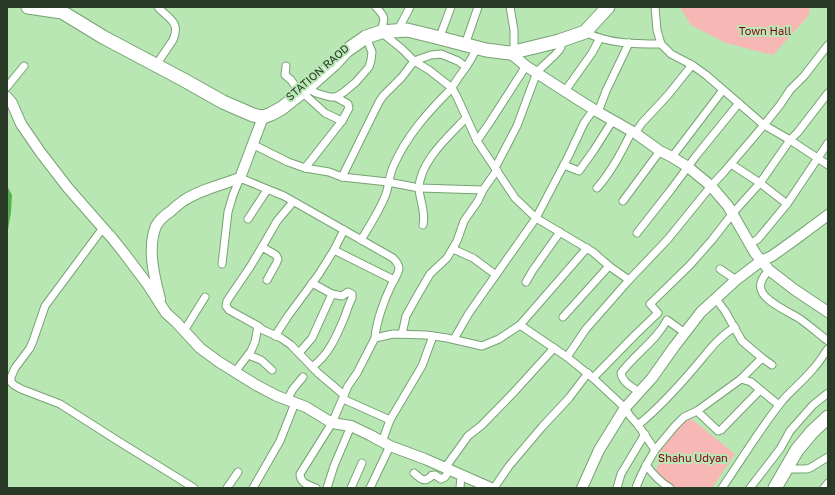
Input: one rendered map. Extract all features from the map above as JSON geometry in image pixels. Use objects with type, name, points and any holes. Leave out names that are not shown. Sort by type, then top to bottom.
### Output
[{"type":"highway","points":[[28,7],[62,12],[92,24],[158,63],[191,77],[238,104],[263,113],[277,111],[334,64],[346,51],[366,37],[381,29],[407,30],[487,51],[512,51],[559,41],[585,32],[603,8]]},
{"type":"highway","name":"STATION RAOD","points":[[302,90],[342,48],[360,36],[391,25],[432,28],[512,51],[583,30],[603,8]]},
{"type":"highway","points":[[775,488],[797,450],[812,432],[828,417]]},
{"type":"street","points":[[158,7],[172,19],[175,26],[175,36],[158,63]]},
{"type":"street","points":[[376,7],[383,14],[384,21],[381,29],[414,62],[429,70],[452,88],[477,141],[515,198],[536,218],[587,248],[629,280]]},
{"type":"street","points":[[400,26],[410,7]]},
{"type":"street","points":[[442,31],[451,7]]},
{"type":"street","points":[[467,38],[478,7]]},
{"type":"street","points":[[510,7],[514,30],[512,51],[526,66],[634,132],[660,151],[688,167],[711,186],[728,206],[755,254],[769,270],[795,290],[827,308]]},
{"type":"street","points":[[656,7],[657,30],[661,44],[671,54],[692,65],[706,75],[764,125],[828,165]]},
{"type":"street","points":[[585,32],[594,37],[618,42],[661,44]]},
{"type":"street","points":[[336,97],[356,82],[369,67],[372,52],[366,37]]},
{"type":"street","points":[[565,91],[592,53],[600,38]]},
{"type":"street","points":[[402,334],[406,316],[430,274],[447,258],[453,249],[464,221],[478,201],[518,126],[537,72],[559,51],[561,46],[559,41]]},
{"type":"street","points":[[454,340],[469,313],[536,218],[584,124],[596,110],[629,43]]},
{"type":"street","points":[[361,240],[378,211],[386,192],[393,166],[405,144],[428,113],[452,88],[474,55],[476,48]]},
{"type":"street","points":[[568,356],[586,330],[629,280],[668,239],[711,186],[764,125],[790,90],[804,76],[827,48]]},
{"type":"street","points":[[342,177],[378,102],[414,62],[431,55],[441,54],[458,61],[466,67]]},
{"type":"street","points":[[597,188],[617,161],[634,132],[668,95],[692,65]]},
{"type":"street","points":[[7,87],[24,66]]},
{"type":"street","points":[[286,66],[285,75],[317,106],[342,121]]},
{"type":"street","points":[[477,141],[526,66]]},
{"type":"street","points":[[302,90],[323,96],[336,97],[348,104],[349,108],[342,121],[306,168]]},
{"type":"street","points":[[672,157],[723,90]]},
{"type":"street","points":[[685,333],[658,313],[650,304],[690,265],[712,240],[733,213],[760,183],[790,140],[828,93]]},
{"type":"street","points":[[317,106],[323,96]]},
{"type":"street","points":[[7,97],[12,102],[21,124],[41,153],[68,188],[124,253],[148,285],[166,313],[200,348],[235,372],[264,389],[291,402],[306,407],[332,423],[351,426],[386,444],[425,459],[491,488]]},
{"type":"street","points":[[637,233],[739,103]]},
{"type":"street","points":[[222,264],[228,212],[263,113]]},
{"type":"street","points":[[423,225],[424,214],[419,188],[422,174],[438,148],[466,118]]},
{"type":"street","points":[[564,165],[579,171],[613,120]]},
{"type":"street","points":[[750,244],[758,239],[788,204],[828,143]]},
{"type":"street","points":[[252,144],[288,162],[306,168],[329,172],[342,177],[388,182],[419,188],[483,190]]},
{"type":"street","points":[[623,201],[660,151]]},
{"type":"street","points":[[731,164],[788,204]]},
{"type":"street","points":[[162,307],[154,274],[152,252],[157,225],[163,217],[189,197],[240,178],[284,196],[393,258],[397,262],[399,268],[385,301],[377,326],[375,338],[357,373],[348,386],[332,423],[300,474],[300,479],[303,483],[316,488]]},
{"type":"street","points":[[248,219],[267,190]]},
{"type":"street","points":[[293,202],[277,221],[250,267],[226,301],[226,306],[229,310],[291,345],[344,397],[390,420]]},
{"type":"street","points":[[582,488],[599,450],[625,408],[652,378],[701,312],[736,280],[761,261],[772,256],[793,241],[828,214]]},
{"type":"street","points":[[103,228],[45,306],[30,348],[15,368],[11,377],[11,382],[14,385],[60,404],[194,488]]},
{"type":"street","points":[[275,336],[319,274],[344,230]]},
{"type":"street","points":[[526,282],[560,232]]},
{"type":"street","points":[[262,247],[278,259],[267,280]]},
{"type":"street","points":[[375,338],[393,334],[433,336],[482,346],[499,339],[520,325],[587,248]]},
{"type":"street","points":[[453,249],[473,258],[496,275]]},
{"type":"street","points":[[334,250],[394,280]]},
{"type":"street","points":[[564,317],[609,266]]},
{"type":"street","points":[[720,269],[736,280]]},
{"type":"street","points":[[769,270],[761,282],[760,289],[762,293],[777,306],[801,320],[828,341]]},
{"type":"street","points":[[312,283],[332,294],[342,296],[348,292],[352,294],[352,298],[335,340],[323,356],[312,367]]},
{"type":"street","points":[[299,353],[312,338],[332,294]]},
{"type":"street","points":[[184,331],[205,297]]},
{"type":"street","points":[[716,299],[735,327],[742,341],[772,365]]},
{"type":"street","points":[[494,488],[508,466],[569,398],[590,376],[658,313]]},
{"type":"street","points":[[639,392],[625,381],[621,373],[655,338],[667,320]]},
{"type":"street","points":[[520,325],[568,356],[625,408],[655,450]]},
{"type":"street","points":[[235,372],[248,355],[255,342],[258,326]]},
{"type":"street","points":[[638,425],[675,389],[712,346],[725,333],[735,327]]},
{"type":"street","points":[[370,488],[386,444],[390,420],[422,366],[433,336]]},
{"type":"street","points":[[414,473],[423,480],[426,480],[432,475],[436,474],[441,479],[445,477],[448,469],[468,436],[482,425],[554,348]]},
{"type":"street","points":[[722,488],[759,432],[779,405],[813,369],[828,349]]},
{"type":"street","points":[[248,355],[261,360],[272,370]]},
{"type":"street","points":[[636,488],[646,464],[655,450],[675,426],[684,417],[697,411],[741,379],[762,358]]},
{"type":"street","points":[[253,488],[280,440],[291,402],[293,389],[303,377]]},
{"type":"street","points":[[741,379],[751,382],[779,405]]},
{"type":"street","points":[[697,411],[718,431],[721,430],[760,390]]},
{"type":"street","points":[[750,488],[780,449],[790,431],[813,405],[828,393]]},
{"type":"street","points":[[326,488],[351,426]]},
{"type":"street","points":[[617,488],[621,474],[645,434]]},
{"type":"street","points":[[786,469],[810,468],[828,458]]},
{"type":"street","points":[[351,488],[362,463]]},
{"type":"street","points":[[646,464],[661,481],[670,488]]},
{"type":"street","points":[[227,488],[238,472]]},
{"type":"street","points":[[460,488],[461,475]]},
{"type":"street","points":[[824,488],[828,483]]},
{"type":"green space","name":"Town Hall","points":[[680,7],[810,7],[809,15],[773,55],[726,43],[691,25]]},
{"type":"green space","name":"Shahu Udyan","points":[[684,413],[735,454],[712,488],[666,488],[652,478],[663,455],[657,449]]},
{"type":"shaded area","points":[[7,186],[12,195],[7,236]]}]
